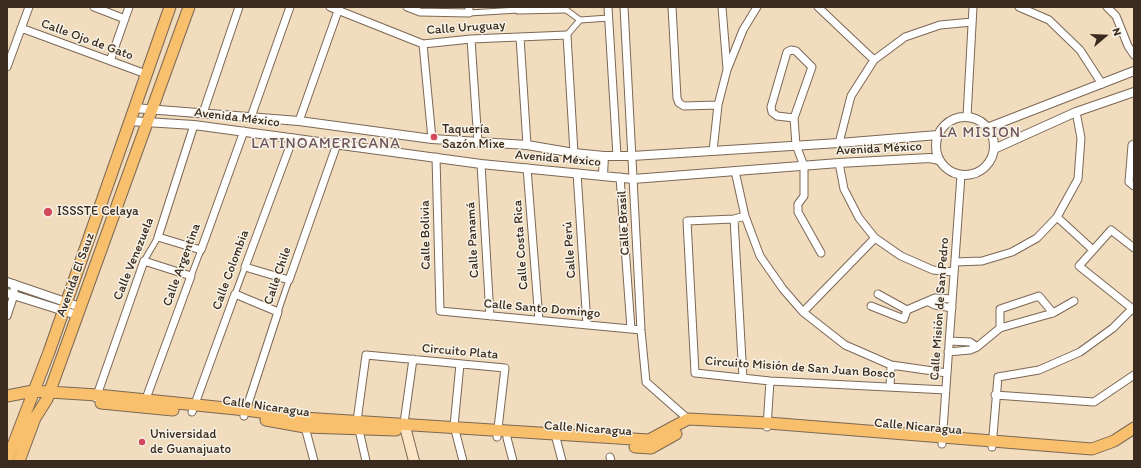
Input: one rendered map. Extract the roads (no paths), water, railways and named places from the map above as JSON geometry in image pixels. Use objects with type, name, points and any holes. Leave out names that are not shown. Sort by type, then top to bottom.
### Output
[{"type":"main road","name":"Avenida El Sauz","points":[[7,461],[29,395],[49,352],[170,7]]},
{"type":"main road","name":"Avenida El Sauz","points":[[19,461],[35,418],[48,396],[189,7]]},
{"type":"main road","name":"Calle Nicaragua","points":[[7,396],[29,395],[96,399],[303,418],[357,425]]},
{"type":"main road","name":"Calle Nicaragua","points":[[245,413],[305,427],[357,425],[455,430],[556,437],[651,448],[690,422],[767,426],[943,441],[1092,449],[1114,441],[1134,428]]},
{"type":"main road","points":[[405,427],[414,461]]},
{"type":"main road","name":"Calle Nicaragua","points":[[992,444],[1094,453],[1115,446],[1134,433]]},
{"type":"street","points":[[7,67],[29,7]]},
{"type":"street","points":[[94,7],[125,19]]},
{"type":"street","points":[[110,61],[129,7]]},
{"type":"street","points":[[203,113],[239,7]]},
{"type":"street","points":[[251,117],[290,7]]},
{"type":"street","name":"Calle Uruguay","points":[[330,7],[339,9],[423,44],[470,39],[567,35]]},
{"type":"street","name":"Calle Uruguay","points":[[407,7],[420,12],[565,8],[580,20]]},
{"type":"street","points":[[608,7],[618,156]]},
{"type":"street","name":"Calle Brasil","points":[[624,7],[641,330],[646,382],[690,422]]},
{"type":"street","points":[[672,7],[677,98],[679,103],[684,106],[718,105]]},
{"type":"street","points":[[722,7],[727,70]]},
{"type":"street","points":[[713,151],[718,105],[727,70],[743,30],[757,7]]},
{"type":"street","points":[[818,7],[874,60]]},
{"type":"street","points":[[967,117],[973,7]]},
{"type":"street","points":[[1019,7],[1049,20],[1080,50],[1102,84]]},
{"type":"street","points":[[1107,7],[1116,16],[1128,46],[1134,56]]},
{"type":"street","points":[[299,121],[339,9]]},
{"type":"street","points":[[574,153],[567,35],[580,20],[609,18]]},
{"type":"street","points":[[839,143],[851,96],[874,60],[905,37],[940,25],[972,22]]},
{"type":"street","name":"Calle Ojo de Gato","points":[[21,28],[146,74]]},
{"type":"street","points":[[520,37],[527,145]]},
{"type":"street","points":[[470,39],[478,143]]},
{"type":"street","points":[[423,44],[432,139]]},
{"type":"street","points":[[794,118],[777,116],[772,112],[770,107],[787,52],[791,50],[796,51],[812,67],[794,118],[796,145],[804,166],[804,196],[798,204],[798,212],[821,253]]},
{"type":"street","points":[[987,128],[1134,71]]},
{"type":"street","points":[[994,149],[1076,112],[1134,92]]},
{"type":"street","name":"Avenida México","points":[[134,108],[299,121],[432,139],[527,145],[574,153],[604,156],[632,156],[713,151],[938,135]]},
{"type":"street","points":[[954,262],[982,261],[1012,252],[1037,238],[1057,217],[1078,179],[1081,138],[1076,112]]},
{"type":"street","points":[[967,117],[979,120],[987,128],[992,137],[994,149],[987,165],[972,174],[961,175],[950,171],[939,160],[936,148],[938,135],[944,125],[953,119],[967,117]]},
{"type":"street","name":"Avenida México","points":[[129,121],[194,125],[481,164],[633,179],[839,163],[930,158],[939,160]]},
{"type":"street","name":"Calle Venezuela","points":[[96,399],[144,261],[158,237],[194,125]]},
{"type":"street","name":"Calle Argentina","points":[[144,404],[244,131]]},
{"type":"street","name":"Calle Colombia","points":[[193,409],[293,138]]},
{"type":"street","name":"Calle Chile","points":[[245,413],[278,312],[337,144]]},
{"type":"street","points":[[1134,144],[1132,145],[1129,182],[1134,186]]},
{"type":"street","points":[[603,175],[604,156]]},
{"type":"street","name":"Calle Bolivia","points":[[436,157],[440,311]]},
{"type":"street","points":[[839,163],[844,189],[859,218],[875,238],[901,256],[933,270],[954,272]]},
{"type":"street","name":"Calle Panamá","points":[[481,164],[490,316]]},
{"type":"street","name":"Calle Costa Rica","points":[[527,168],[538,320]]},
{"type":"street","points":[[735,171],[745,216],[760,256],[783,289],[804,312],[845,345],[891,365],[947,373]]},
{"type":"street","name":"Calle Perú","points":[[577,173],[587,325]]},
{"type":"street","name":"Calle Misión de San Pedro","points":[[943,441],[961,175]]},
{"type":"street","points":[[620,177],[631,329]]},
{"type":"street","name":"Circuito Misión de San Juan Bosco","points":[[745,216],[734,219],[687,221],[695,373],[770,381],[946,390]]},
{"type":"street","points":[[1057,217],[1093,250]]},
{"type":"street","points":[[734,219],[743,378]]},
{"type":"street","points":[[992,444],[998,377],[1039,370],[1080,352],[1113,328],[1133,310],[1079,266],[1111,230],[1134,248]]},
{"type":"street","points":[[158,237],[200,250]]},
{"type":"street","points":[[804,312],[875,238]]},
{"type":"street","points":[[144,261],[191,276]]},
{"type":"street","points":[[245,267],[289,280]]},
{"type":"street","points":[[7,316],[11,283],[64,307]]},
{"type":"street","points":[[10,294],[78,311]]},
{"type":"street","points":[[235,294],[278,312]]},
{"type":"street","points":[[907,310],[904,319],[873,307],[880,295],[907,310],[929,302],[935,298],[952,300]]},
{"type":"street","points":[[1000,328],[1000,309],[1039,296],[1053,313]]},
{"type":"street","points":[[948,352],[970,350],[977,347],[1000,328],[1053,313],[1074,301]]},
{"type":"street","points":[[929,302],[935,305],[952,308]]},
{"type":"street","name":"Calle Santo Domingo","points":[[440,311],[641,330]]},
{"type":"street","points":[[949,341],[970,342],[977,347]]},
{"type":"street","name":"Circuito Plata","points":[[357,425],[366,355],[505,368],[502,433]]},
{"type":"street","name":"Circuito Plata","points":[[405,427],[413,359]]},
{"type":"street","points":[[460,364],[455,430],[463,461]]},
{"type":"street","points":[[890,387],[891,365]]},
{"type":"street","points":[[996,395],[1094,402],[1134,375]]},
{"type":"street","points":[[767,426],[770,381]]},
{"type":"street","points":[[357,425],[366,461]]},
{"type":"street","points":[[305,427],[314,461]]},
{"type":"street","points":[[502,433],[513,461]]},
{"type":"street","points":[[556,437],[562,461]]},
{"type":"place","name":"Taquería Sazón Mixe","points":[[434,137]]},
{"type":"place","name":"ISSSTE Celaya","points":[[48,212]]},
{"type":"place","name":"Universidad de Guanajuato","points":[[142,442]]},
{"type":"district","name":"LA MISION","points":[[980,133]]},
{"type":"district","name":"LATINOAMERICANA","points":[[326,144]]}]
